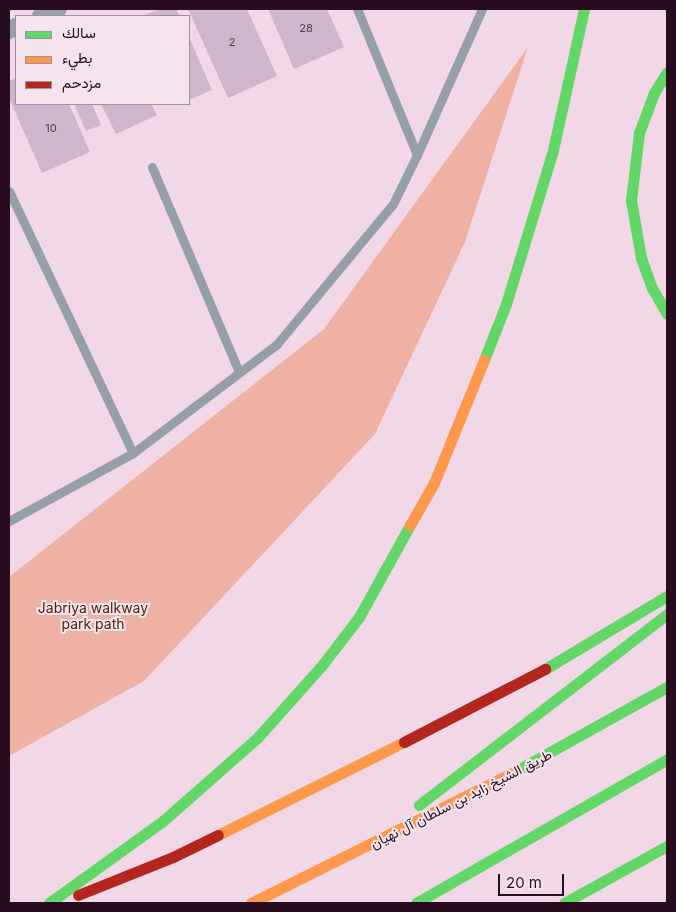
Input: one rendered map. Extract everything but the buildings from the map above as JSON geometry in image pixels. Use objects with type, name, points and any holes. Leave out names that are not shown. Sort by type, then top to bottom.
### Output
[{"type":"highway","points":[[49,903],[164,820],[258,737],[323,664],[359,617],[434,483],[506,304],[553,150],[584,9]]},
{"type":"highway","points":[[667,72],[639,133],[630,200],[641,258],[652,288],[667,314]]},
{"type":"highway","points":[[57,903],[173,857],[508,691],[667,596]]},
{"type":"highway","points":[[365,846],[667,614]]},
{"type":"highway","name":"طريق الشيخ زايد بن سلطان آل نهيان","points":[[251,903],[562,748],[667,687]]},
{"type":"highway","points":[[416,903],[667,759]]},
{"type":"highway","points":[[564,903],[667,846]]},
{"type":"street","points":[[43,15],[58,9]]},
{"type":"lane","points":[[358,9],[417,155]]},
{"type":"lane","points":[[9,521],[133,453],[277,344],[394,204],[482,9]]},
{"type":"lane","points":[[152,167],[239,372]]},
{"type":"lane","points":[[9,191],[133,453]]},
{"type":"green space","name":"Jabriya walkway park path","points":[[528,47],[465,242],[375,434],[144,681],[9,756],[9,577],[324,329]]},
{"type":"traffic: fast","points":[[484,360],[506,304],[553,150],[584,9]]},
{"type":"traffic: fast","points":[[667,72],[654,93],[639,133],[631,200],[641,258],[652,288],[667,314]]},
{"type":"traffic: fast","points":[[49,903],[164,820],[258,737],[323,664],[359,617],[410,525]]},
{"type":"traffic: fast","points":[[545,669],[667,596]]},
{"type":"traffic: fast","points":[[419,805],[667,614]]},
{"type":"traffic: fast","points":[[514,772],[667,687]]},
{"type":"traffic: fast","points":[[416,903],[667,759]]},
{"type":"traffic: fast","points":[[564,903],[667,846]]},
{"type":"traffic: slow","points":[[410,525],[434,483],[484,360]]},
{"type":"traffic: slow","points":[[218,835],[404,742]]},
{"type":"traffic: slow","points":[[251,903],[514,772]]},
{"type":"traffic: jam","points":[[404,742],[545,669]]},
{"type":"traffic: jam","points":[[78,895],[173,857],[218,835]]}]
